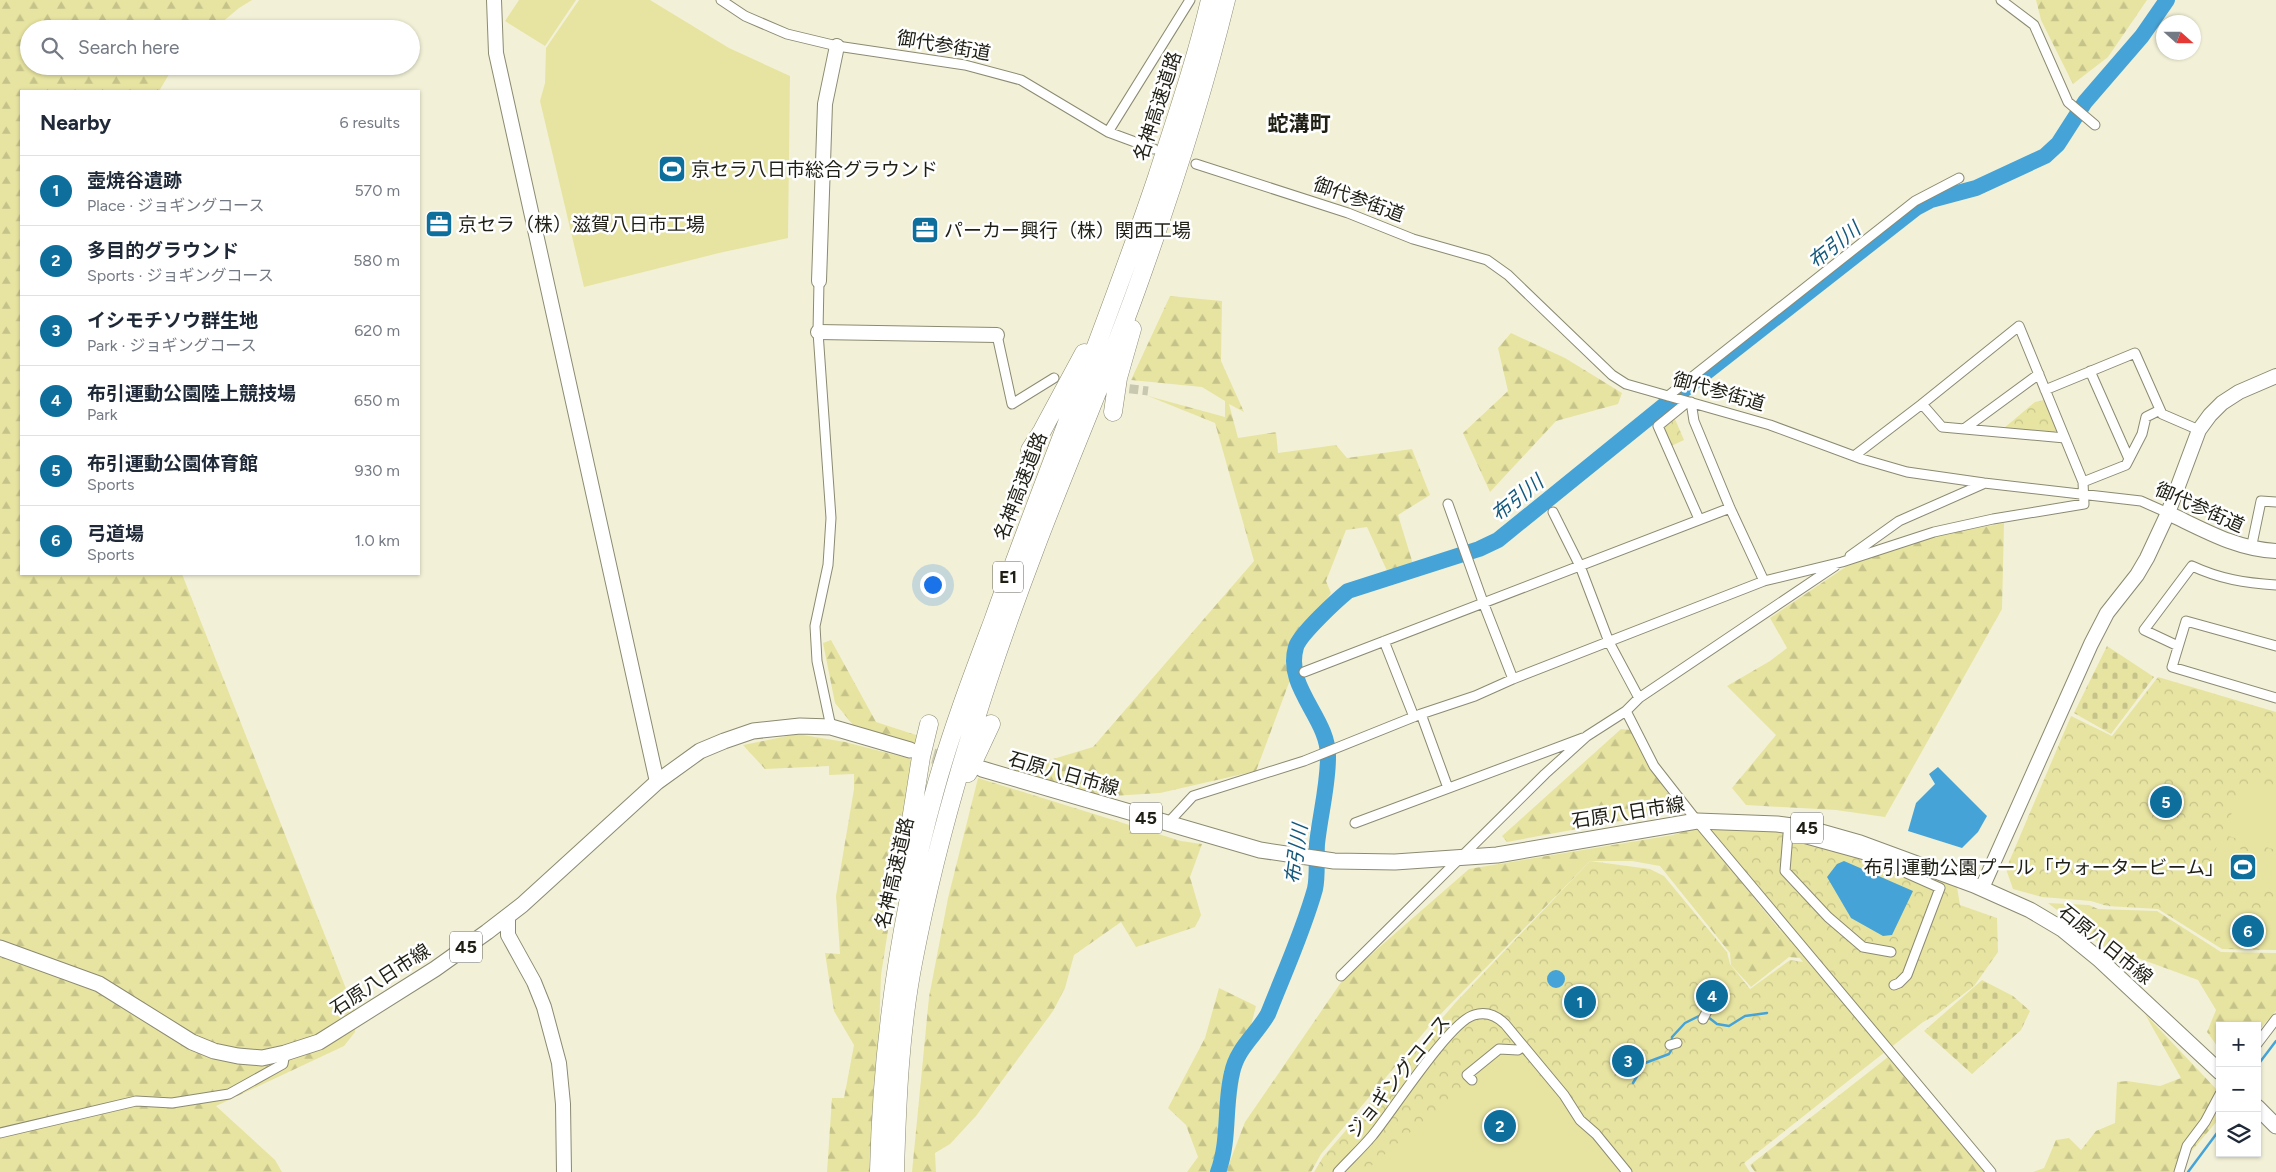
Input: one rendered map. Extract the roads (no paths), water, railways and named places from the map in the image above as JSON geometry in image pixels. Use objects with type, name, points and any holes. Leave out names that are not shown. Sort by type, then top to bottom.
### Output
[{"type":"highway","name":"名神高速道路","points":[[879,1172],[880,1115],[897,958],[910,892],[935,791],[955,726],[1020,544],[1126,269],[1178,114],[1210,0]]},
{"type":"highway","name":"名神高速道路","points":[[895,1172],[899,1078],[904,1021],[921,924],[947,814],[971,731],[1036,548],[1137,290],[1176,177],[1194,119],[1226,0]]},
{"type":"highway","points":[[1113,412],[1118,378],[1176,177]]},
{"type":"highway","points":[[1030,450],[1091,340],[1115,284],[1126,269]]},
{"type":"highway","points":[[880,1115],[886,998],[894,927],[921,757],[929,724]]},
{"type":"highway","points":[[947,814],[960,796],[967,775],[991,724]]},
{"type":"main road","name":"石原八日市線","points":[[0,948],[99,984],[192,1042],[214,1051],[262,1058],[285,1053],[319,1042],[349,1024],[435,969],[508,916],[657,782],[700,751],[753,731],[800,726],[831,728],[910,750]]},
{"type":"main road","name":"石原八日市線","points":[[982,769],[1260,850],[1317,859],[1395,862],[1497,855],[1697,821],[1778,824],[1807,828],[1860,843],[1982,888],[2030,910],[2062,930],[2107,966],[2216,1068]]},
{"type":"main road","points":[[2261,1112],[2276,1126]]},
{"type":"street","points":[[494,0],[496,53],[657,782]]},
{"type":"street","name":"御代参街道","points":[[721,0],[745,16],[787,34],[838,46],[992,71],[1020,80],[1108,132],[1154,149]]},
{"type":"street","points":[[1108,132],[1190,0]]},
{"type":"street","points":[[2001,0],[2034,25],[2068,102],[2095,125]]},
{"type":"street","points":[[831,728],[817,661],[815,626],[828,565],[831,518],[818,332],[824,104],[838,46]]},
{"type":"street","name":"御代参街道","points":[[1196,164],[1348,213],[1413,239],[1487,260],[1508,275],[1612,375],[1626,384],[1770,425],[1854,456],[1907,472],[2141,501],[2232,544],[2251,549],[2276,551]]},
{"type":"street","points":[[1670,396],[1915,201],[1959,178]]},
{"type":"street","points":[[1167,824],[1193,796],[1322,754],[1418,716],[1475,696],[1513,678],[1764,581],[1842,562],[1934,532],[1993,519],[2084,504],[2083,482],[2019,326],[1854,456]]},
{"type":"street","points":[[818,332],[997,335],[1012,404],[1054,378]]},
{"type":"street","points":[[2045,390],[2135,353],[2162,414],[2199,430]]},
{"type":"street","points":[[2090,371],[2129,459]]},
{"type":"street","points":[[1964,429],[2039,374]]},
{"type":"street","points":[[1982,888],[2090,644],[2107,613],[2142,566],[2168,513],[2199,430],[2222,403],[2239,392],[2276,376]]},
{"type":"street","points":[[1687,401],[1730,508],[1764,581]]},
{"type":"street","points":[[1687,401],[1658,426],[1699,520]]},
{"type":"street","points":[[1922,404],[1942,427],[2066,438]]},
{"type":"street","points":[[2083,482],[2126,465],[2142,434],[2146,416],[2160,410]]},
{"type":"street","points":[[1341,976],[1587,736],[1626,711],[1639,698],[1842,562],[1899,521],[1984,483]]},
{"type":"street","points":[[2251,549],[2261,501],[2276,502]]},
{"type":"street","points":[[1448,504],[1482,602],[1513,678]]},
{"type":"street","points":[[1304,672],[1730,508]]},
{"type":"street","points":[[1554,512],[1580,566],[1610,642],[1639,698]]},
{"type":"street","points":[[2178,646],[2144,630],[2192,566],[2214,576],[2251,583],[2276,585]]},
{"type":"street","points":[[2276,646],[2186,621],[2172,668],[2276,698]]},
{"type":"street","points":[[1384,641],[1448,788]]},
{"type":"street","points":[[1626,711],[1654,766],[1697,821],[1991,1172]]},
{"type":"street","points":[[1355,823],[1587,736]]},
{"type":"street","points":[[1891,952],[1863,947],[1828,917],[1785,872],[1788,834],[1868,856],[1940,888],[1907,975],[1900,983],[1894,985]]},
{"type":"street","points":[[508,916],[508,935],[534,982],[544,1007],[559,1062],[563,1104],[564,1172]]},
{"type":"street","name":"ジョギングコース","points":[[1338,1172],[1372,1136],[1435,1051],[1463,1022],[1473,1015],[1485,1014],[1494,1015],[1505,1024],[1564,1095],[1580,1120],[1596,1134],[1627,1172]]},
{"type":"street","points":[[2261,1039],[2276,1020]]},
{"type":"street","points":[[1472,1080],[1467,1075],[1498,1049],[1518,1050],[1522,1046]]},
{"type":"street","points":[[0,1133],[136,1101],[172,1103],[229,1094],[283,1064],[285,1053]]},
{"type":"street","points":[[2179,1172],[2187,1146],[2205,1122],[2216,1101]]},
{"type":"water","points":[[1938,767],[1987,816],[1978,832],[1962,848],[1908,831],[1916,803],[1935,784],[1929,774]]},
{"type":"water","points":[[1844,861],[1913,891],[1892,935],[1883,936],[1851,918],[1827,877],[1837,864]]},
{"type":"water","points":[[1552,970],[1560,970],[1565,975],[1563,986],[1552,988],[1547,983],[1547,975]]},
{"type":"waterway","name":"布引川","points":[[1218,1172],[1226,1135],[1228,1097],[1234,1064],[1242,1049],[1268,1014],[1299,937],[1316,884],[1317,844],[1327,779],[1328,757],[1322,729],[1301,690],[1296,676],[1294,662],[1296,647],[1304,634],[1348,591],[1479,549],[1498,540],[1672,399],[1916,208],[1931,200],[1976,188],[2045,156],[2058,144],[2085,102],[2142,36],[2167,0]]},
{"type":"waterway","points":[[1708,1017],[1717,1024],[1729,1026],[1745,1016],[1767,1013]]},
{"type":"waterway","points":[[1672,1042],[1672,1037],[1685,1023],[1703,1014]]},
{"type":"waterway","points":[[2261,1061],[2276,1041]]},
{"type":"waterway","points":[[1633,1083],[1645,1063],[1669,1054],[1673,1047]]},
{"type":"waterway","points":[[2188,1172],[2216,1134]]},
{"type":"tunnel","points":[[1116,387],[1148,391]]},
{"type":"tunnel","points":[[911,750],[973,767]]},
{"type":"place","name":"京セラ八日市総合グラウンド","points":[[672,169]]},
{"type":"place","name":"京セラ（株）滋賀八日市工場","points":[[439,224]]},
{"type":"place","name":"パーカー興行（株）関西工場","points":[[925,230]]},
{"type":"place","name":"布引運動公園体育館","points":[[2166,802]]},
{"type":"place","name":"布引運動公園プール「ウォータービーム」","points":[[2243,867]]},
{"type":"place","name":"弓道場","points":[[2248,931]]},
{"type":"place","name":"布引運動公園陸上競技場","points":[[1712,996]]},
{"type":"place","name":"壺焼谷遺跡","points":[[1580,1002]]},
{"type":"place","name":"イシモチソウ群生地","points":[[1628,1061]]},
{"type":"place","name":"多目的グラウンド","points":[[1500,1126]]},
{"type":"district","name":"蛇溝町","points":[[1299,124]]}]
